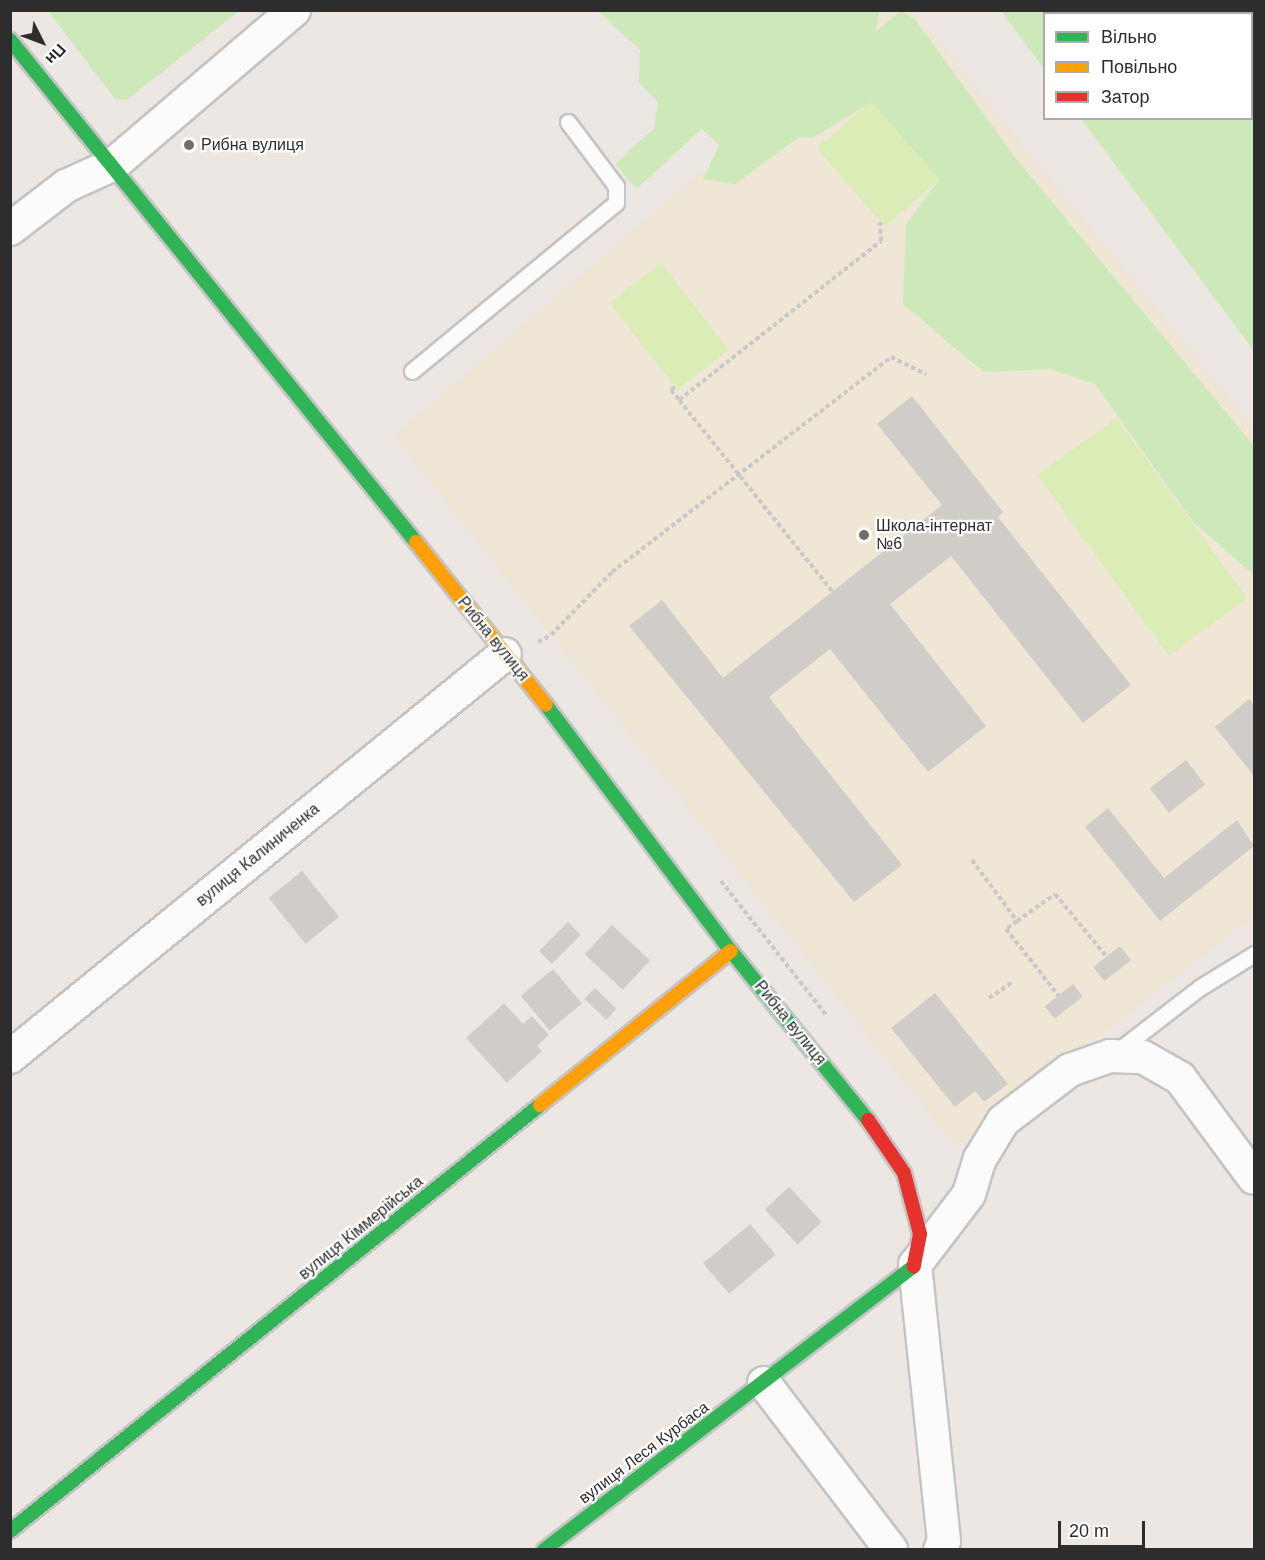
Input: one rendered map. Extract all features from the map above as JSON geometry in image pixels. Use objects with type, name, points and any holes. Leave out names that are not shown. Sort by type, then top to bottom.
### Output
[{"type":"street","points":[[10,229],[66,186],[114,164],[294,10]]},
{"type":"street","name":"Рибна вулиця","points":[[10,40],[114,164],[505,654],[731,951],[887,1144],[904,1173],[920,1234],[915,1265],[944,1541],[940,1550]]},
{"type":"street","name":"вулиця Калиниченка","points":[[10,1057],[505,654]]},
{"type":"street","name":"вулиця Кіммерійська","points":[[10,1531],[731,951]]},
{"type":"street","points":[[891,1550],[764,1383],[915,1265],[969,1194],[980,1159],[1003,1121],[1070,1070],[1110,1056],[1143,1057],[1180,1078],[1254,1178]]},
{"type":"street","name":"вулиця Леся Курбаса","points":[[544,1550],[764,1383]]},
{"type":"lane","points":[[412,371],[616,203],[616,186],[568,122]]},
{"type":"lane","points":[[1110,1056],[1199,988],[1254,954]]},
{"type":"path","points":[[680,400],[881,241],[880,222]]},
{"type":"path","points":[[529,634],[536,643],[551,635],[612,572],[738,472],[891,357],[926,374]]},
{"type":"path","points":[[675,387],[671,390],[832,591]]},
{"type":"path","points":[[972,860],[1017,921]]},
{"type":"path","points":[[1059,996],[1006,929],[1055,894],[1106,956]]},
{"type":"path","points":[[989,998],[1013,982]]},
{"type":"shaded area","name":"Школа-інтернат №6","points":[[888,11],[914,11],[1254,428],[1254,916],[956,1147],[394,436]]},
{"type":"green space","points":[[48,11],[239,11],[127,100],[115,99]]},
{"type":"green space","points":[[598,11],[880,11],[875,32],[901,11],[915,19],[1014,156],[1254,446],[1254,575],[1193,522],[1095,384],[1050,369],[983,372],[903,304],[906,224],[939,180],[871,102],[813,138],[799,137],[735,184],[703,179],[719,145],[702,129],[636,189],[615,164],[654,128],[658,102],[639,82],[640,50]]},
{"type":"green space","points":[[1001,11],[1254,11],[1254,351],[1082,120],[1253,120],[1253,12],[1043,12],[1043,68]]},
{"type":"green space","points":[[871,101],[939,179],[885,227],[817,148]]},
{"type":"green space","points":[[661,263],[729,350],[678,390],[610,303]]},
{"type":"green space","points":[[1116,418],[1247,598],[1169,655],[1038,475]]},
{"type":"building","points":[[912,396],[1003,512],[998,517],[1131,685],[1083,723],[951,556],[890,604],[986,726],[928,772],[830,649],[769,697],[902,865],[854,902],[629,626],[662,600],[723,678],[942,505],[877,424]]},
{"type":"building","points":[[1249,699],[1254,705],[1254,776],[1215,727]]},
{"type":"building","points":[[1186,760],[1205,784],[1169,813],[1150,788]]},
{"type":"building","points":[[1108,808],[1164,878],[1237,820],[1254,846],[1160,921],[1085,827]]},
{"type":"building","points":[[302,871],[339,917],[306,944],[269,898]]},
{"type":"building","points":[[568,922],[581,935],[552,964],[539,951]]},
{"type":"building","points":[[612,925],[650,960],[623,990],[585,954]]},
{"type":"building","points":[[1120,946],[1131,960],[1104,981],[1093,967]]},
{"type":"building","points":[[553,969],[582,1003],[550,1030],[521,996]]},
{"type":"building","points":[[1073,984],[1083,997],[1054,1019],[1045,1006]]},
{"type":"building","points":[[595,988],[617,1009],[606,1020],[585,999]]},
{"type":"building","points":[[935,993],[1008,1084],[984,1102],[975,1091],[955,1107],[891,1028]]},
{"type":"building","points":[[504,1003],[523,1024],[532,1016],[549,1035],[537,1046],[542,1051],[507,1083],[466,1038]]},
{"type":"building","points":[[789,1187],[822,1222],[798,1245],[765,1210]]},
{"type":"building","points":[[750,1224],[776,1255],[729,1294],[703,1263]]},
{"type":"traffic: fast","points":[[10,40],[416,542]]},
{"type":"traffic: fast","points":[[546,705],[731,951],[868,1120]]},
{"type":"traffic: fast","points":[[10,1531],[540,1105]]},
{"type":"traffic: fast","points":[[544,1550],[914,1266]]},
{"type":"traffic: slow","points":[[416,542],[546,705]]},
{"type":"traffic: slow","points":[[540,1105],[731,951]]},
{"type":"traffic: jam","points":[[868,1120],[904,1173],[920,1234],[914,1266]]},
{"type":"place","name":"Рибна вулиця","points":[[189,145]]},
{"type":"place","name":"Школа-інтернат №6","points":[[864,535]]}]
